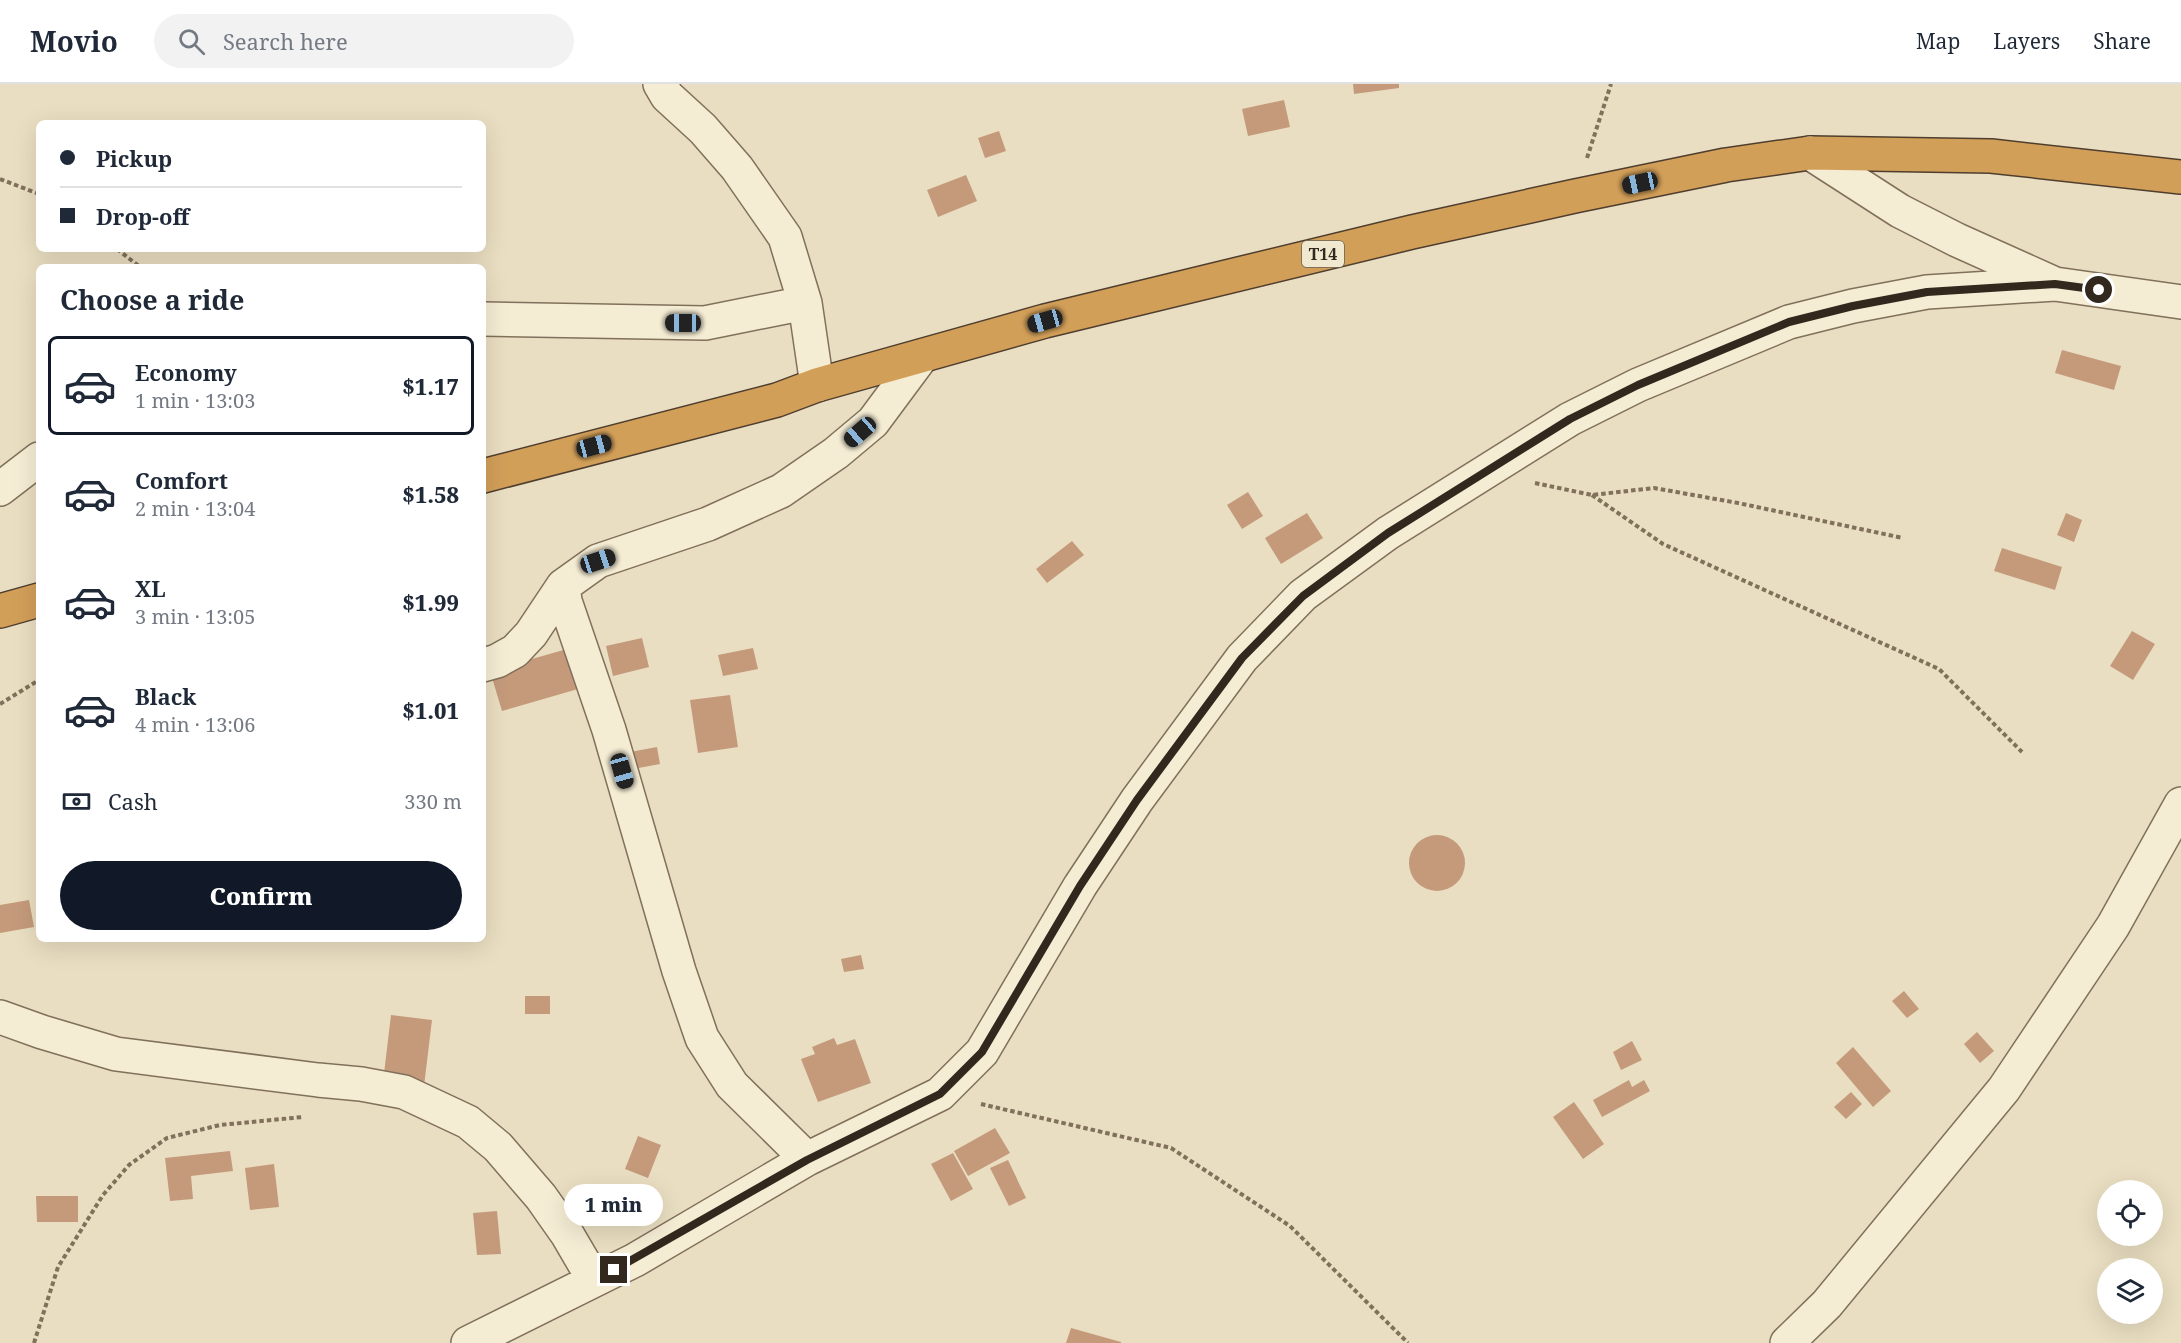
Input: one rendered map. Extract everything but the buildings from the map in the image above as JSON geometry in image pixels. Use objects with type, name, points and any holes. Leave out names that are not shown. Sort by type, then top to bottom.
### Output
[{"type":"highway","name":"T14","points":[[486,475],[777,400],[817,385],[1045,321],[1412,232],[1726,165],[1810,153],[1990,156],[2181,177]]},
{"type":"highway","points":[[0,611],[36,601]]},
{"type":"street","points":[[660,84],[667,96],[703,129],[737,168],[785,237],[805,303],[817,385]]},
{"type":"street","points":[[1810,153],[1900,211],[1957,240],[2055,284]]},
{"type":"street","points":[[468,1343],[635,1260],[807,1160],[940,1094],[982,1052],[1080,886],[1137,800],[1242,658],[1303,596],[1388,533],[1570,419],[1638,385],[1789,322],[1853,306],[1927,292],[2055,284],[2181,303]]},
{"type":"street","points":[[486,319],[705,323],[805,303]]},
{"type":"street","points":[[486,664],[515,651],[531,634],[563,586],[598,561],[708,524],[781,491],[836,453],[873,422],[922,356]]},
{"type":"street","points":[[0,489],[36,461]]},
{"type":"street","points":[[563,586],[565,601],[609,730],[679,971],[702,1038],[732,1085],[807,1160]]},
{"type":"street","points":[[1787,1343],[1827,1304],[2004,1089],[2113,926],[2181,804]]},
{"type":"street","points":[[0,1017],[116,1054],[361,1084],[404,1092],[468,1122],[498,1147],[541,1197],[567,1234],[594,1281]]},
{"type":"path","points":[[1575,196],[1611,84]]},
{"type":"path","points":[[0,179],[36,193]]},
{"type":"path","points":[[121,252],[136,264]]},
{"type":"path","points":[[1533,483],[1593,495],[1654,488],[1738,503],[1903,538]]},
{"type":"path","points":[[1593,495],[1663,544],[1939,669],[2022,752]]},
{"type":"path","points":[[0,704],[36,682]]},
{"type":"path","points":[[940,1094],[1171,1148],[1290,1226],[1408,1343]]},
{"type":"path","points":[[34,1343],[58,1267],[103,1195],[129,1165],[167,1138],[220,1125],[309,1116]]},
{"type":"route","points":[[614,1270],[807,1160],[940,1094],[982,1052],[1080,886],[1137,800],[1242,658],[1303,596],[1388,533],[1570,419],[1638,385],[1789,322],[1853,306],[1927,292],[2055,284],[2099,290]]}]
